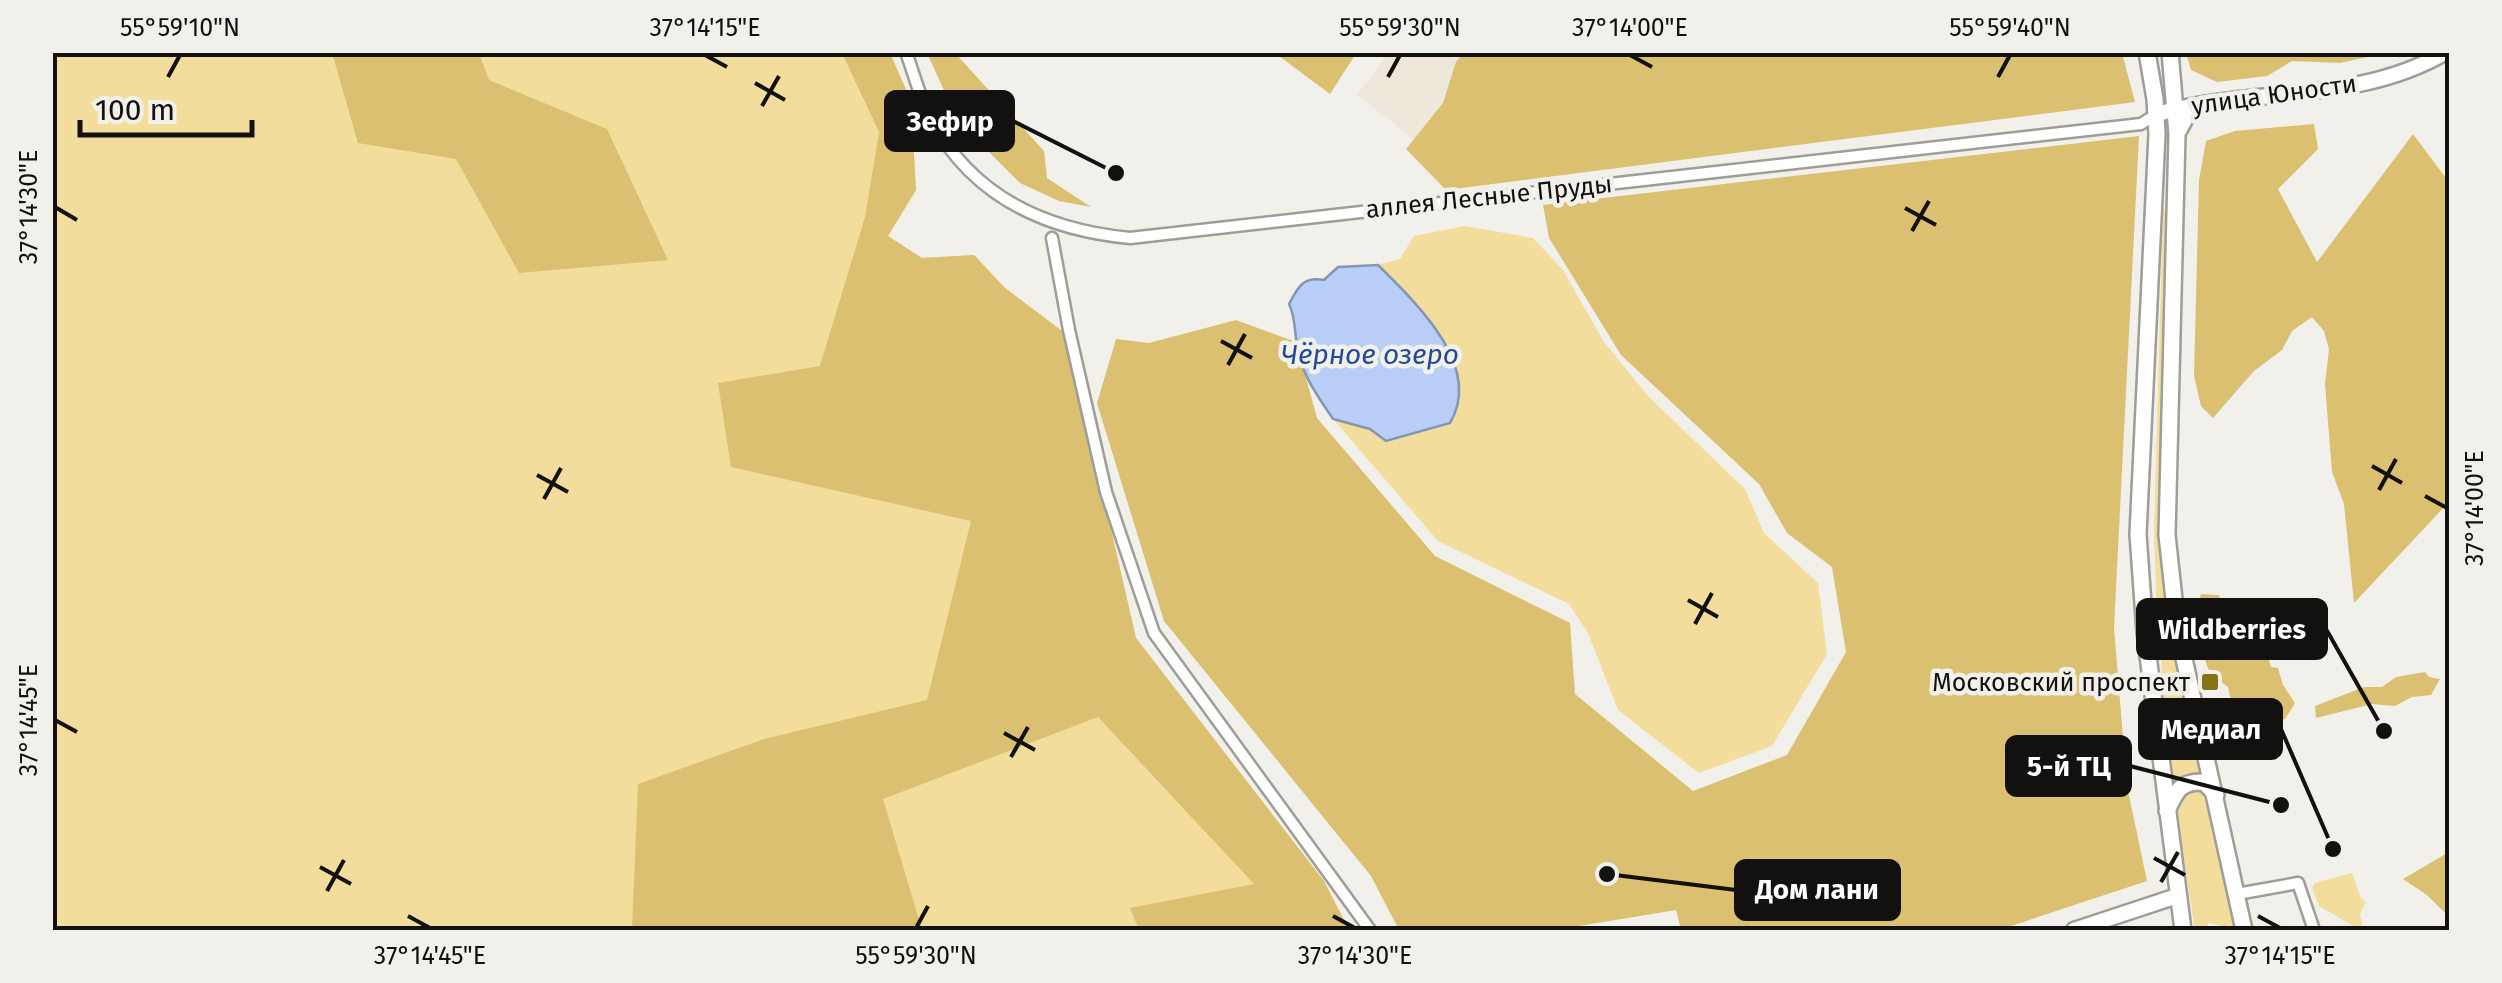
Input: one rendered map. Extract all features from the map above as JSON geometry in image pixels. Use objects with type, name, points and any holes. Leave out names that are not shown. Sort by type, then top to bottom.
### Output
[{"type":"main road","points":[[2146,52],[2157,114],[2138,534],[2145,632],[2182,930]]},
{"type":"main road","points":[[2170,52],[2177,134],[2166,535],[2177,628],[2244,930]]},
{"type":"main road","points":[[2177,134],[2187,115],[2206,104]]},
{"type":"main road","points":[[2154,200],[2176,200]]},
{"type":"main road","points":[[2145,632],[2177,628]]},
{"type":"main road","points":[[2166,812],[2178,788],[2189,782],[2204,782],[2216,795]]},
{"type":"street","name":"аллея Лесные Пруды","points":[[906,52],[930,117],[968,169],[1010,204],[1056,224],[1130,238],[2141,124],[2157,114]]},
{"type":"street","name":"улица Юности","points":[[2157,114],[2206,104],[2331,91],[2397,74],[2446,52]]},
{"type":"street","points":[[2174,82],[2185,98],[2206,104]]},
{"type":"street","points":[[1052,238],[1106,492],[1154,633],[1370,930]]},
{"type":"street","points":[[2237,894],[2298,884],[2314,930]]},
{"type":"street","points":[[2074,930],[2177,896]]},
{"type":"shaded area","points":[[1464,52],[2122,53],[2135,102],[1446,190],[1406,149],[1443,103],[1456,62]]},
{"type":"shaded area","points":[[2186,52],[2386,53],[2340,63],[2292,61],[2267,76],[2217,82],[2191,70]]},
{"type":"shaded area","points":[[52,53],[890,53],[911,101],[916,190],[888,236],[922,258],[974,255],[1005,288],[1066,334],[1136,638],[1324,881],[1349,930],[53,930]]},
{"type":"shaded area","points":[[332,53],[479,53],[489,80],[607,129],[668,260],[519,273],[456,159],[358,143]]},
{"type":"shaded area","points":[[842,53],[890,53],[911,101],[916,190],[888,236],[922,258],[974,255],[1005,288],[1066,334],[1136,638],[1324,881],[1349,930],[1139,930],[1130,908],[1254,884],[1098,717],[883,799],[922,930],[632,930],[638,784],[764,739],[927,700],[971,521],[731,467],[718,383],[820,366],[865,217],[879,132]]},
{"type":"shaded area","points":[[927,53],[955,53],[1044,151],[1047,178],[1091,207],[1059,201],[1020,183],[958,121]]},
{"type":"shaded area","points":[[1275,53],[1353,53],[1330,94]]},
{"type":"shaded area","points":[[1389,53],[1534,53],[1450,167],[1357,95]]},
{"type":"shaded area","points":[[2314,124],[2318,149],[2278,189],[2317,262],[2413,134],[2449,182],[2449,502],[2354,603],[2344,504],[2332,472],[2325,384],[2329,349],[2324,331],[2312,317],[2292,331],[2282,350],[2254,371],[2213,418],[2201,406],[2194,376],[2199,180],[2206,141],[2235,131]]},
{"type":"shaded area","points":[[2139,136],[2114,628],[2127,786],[2147,881],[1999,930],[1681,930],[1676,910],[1555,930],[1399,930],[1371,876],[1164,621],[1097,403],[1116,339],[1149,343],[1236,320],[1296,342],[1317,418],[1435,556],[1570,623],[1575,694],[1693,791],[1787,755],[1846,652],[1832,567],[1787,533],[1759,484],[1621,355],[1549,238],[1543,205]]},
{"type":"shaded area","points":[[2167,208],[2161,533],[2166,617],[2162,620],[2157,616],[2154,533],[2163,210]]},
{"type":"shaded area","points":[[1465,226],[1533,238],[1563,270],[1604,342],[1649,397],[1745,489],[1764,533],[1818,583],[1827,654],[1772,746],[1699,773],[1618,710],[1588,633],[1569,604],[1438,541],[1333,419],[1370,430],[1419,306],[1378,265],[1400,259],[1414,236]]},
{"type":"shaded area","points":[[2201,594],[2218,595],[2242,623],[2262,637],[2271,667],[2278,668],[2295,703],[2285,719],[2253,724],[2235,711],[2228,687],[2210,673],[2203,653],[2198,621]]},
{"type":"shaded area","points":[[2168,637],[2174,641],[2206,776],[2187,773],[2170,782],[2161,683],[2162,643]]},
{"type":"shaded area","points":[[2425,672],[2440,679],[2431,695],[2412,697],[2395,706],[2372,704],[2316,718],[2315,706],[2364,687],[2382,687],[2396,677]]},
{"type":"shaded area","points":[[2197,789],[2213,800],[2237,930],[2209,923],[2206,930],[2195,930],[2176,808],[2184,795]]},
{"type":"shaded area","points":[[2449,852],[2449,917],[2403,879]]},
{"type":"shaded area","points":[[2352,873],[2366,902],[2360,914],[2363,928],[2319,906],[2312,888],[2315,883]]},
{"type":"water","name":"Чёрное озеро","points":[[1378,265],[1441,336],[1458,379],[1458,401],[1450,423],[1386,441],[1370,429],[1333,419],[1302,365],[1289,304],[1302,284],[1324,280],[1338,267]]},
{"type":"place","name":"Зефир","points":[[1116,173]]},
{"type":"place","name":"Московский проспект","points":[[2210,682]]},
{"type":"place","name":"Wildberries","points":[[2384,731]]},
{"type":"place","name":"5-й ТЦ","points":[[2281,805]]},
{"type":"place","name":"Медиал","points":[[2333,849]]},
{"type":"place","name":"Дом лани","points":[[1607,874]]}]
